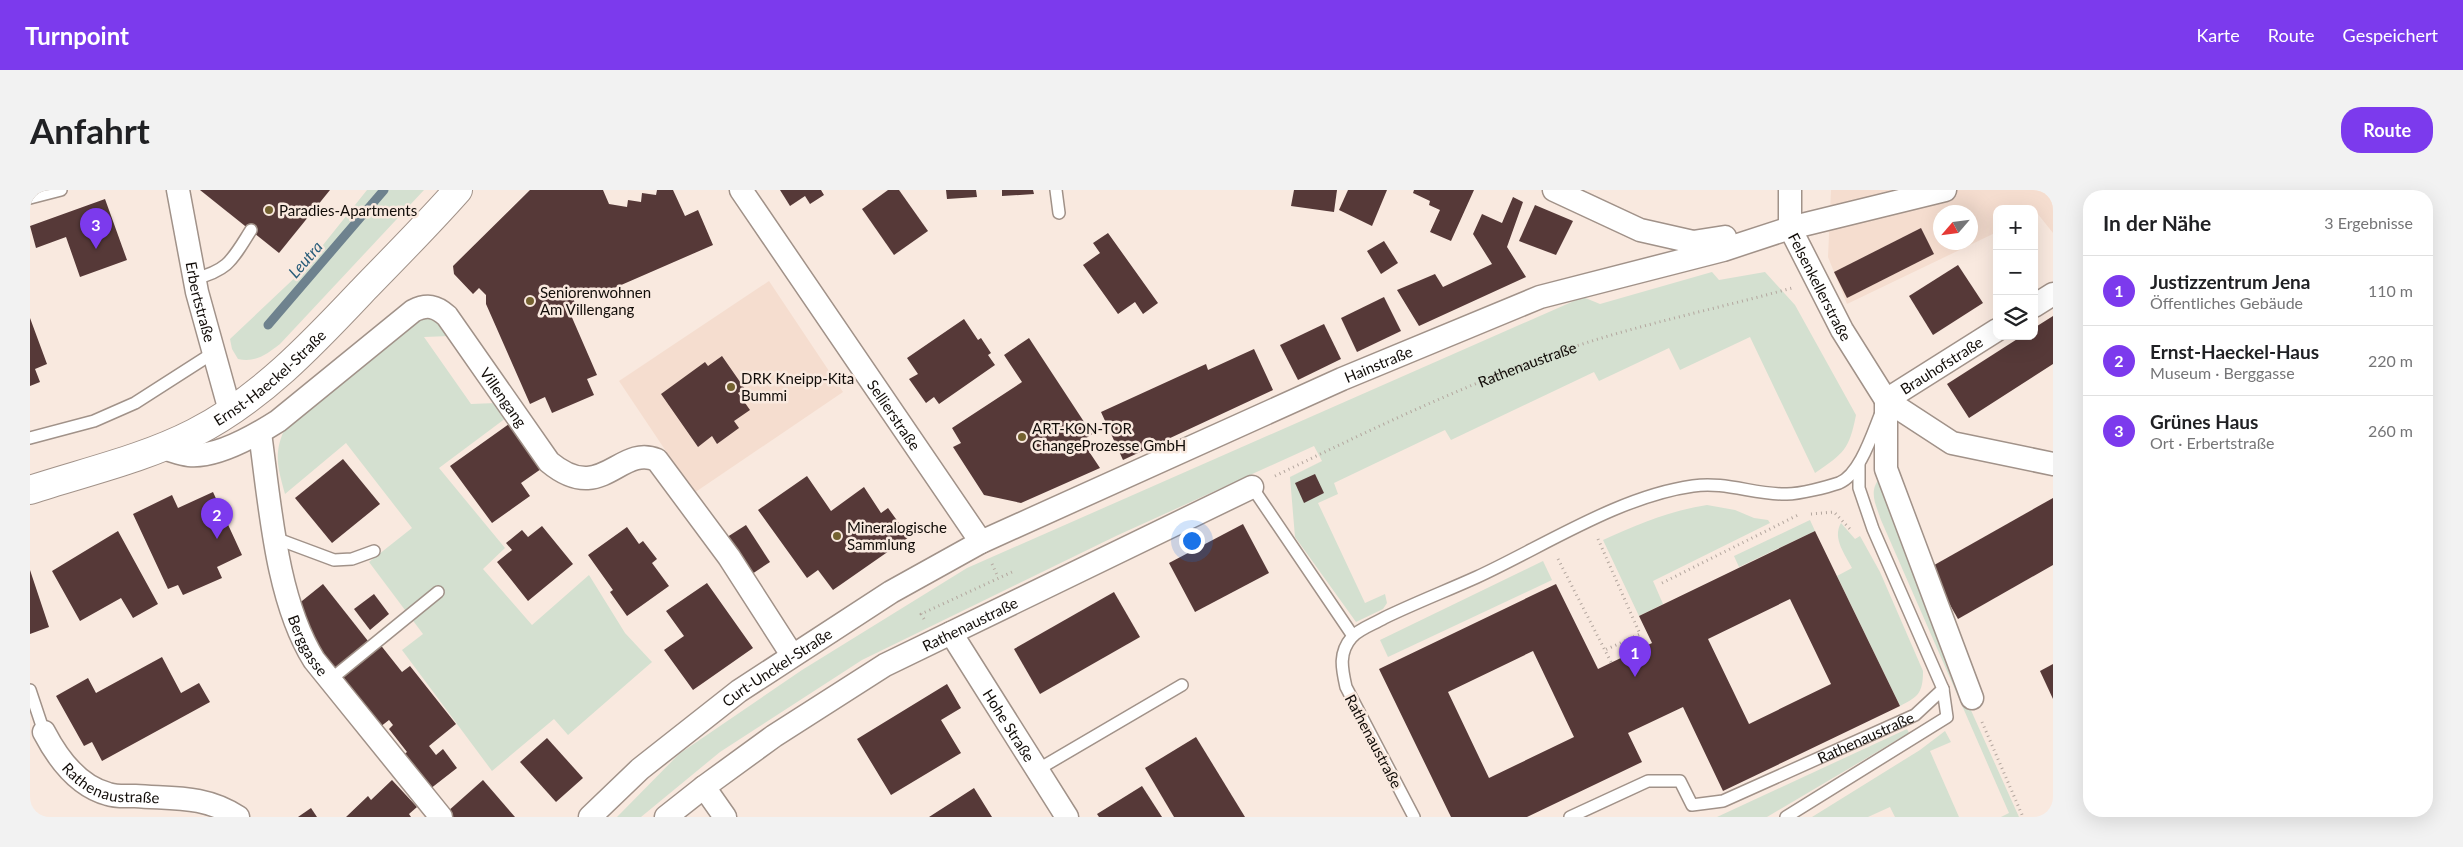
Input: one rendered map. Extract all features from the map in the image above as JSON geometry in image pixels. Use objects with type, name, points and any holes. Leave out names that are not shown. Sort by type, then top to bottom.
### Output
[{"type":"main road","name":"Ernst-Haeckel-Straße","points":[[30,490],[162,448],[196,432],[230,411],[261,388],[321,334],[458,190]]},
{"type":"street","name":"Erbertstraße","points":[[178,190],[194,279],[230,411]]},
{"type":"street","name":"Sellierstraße","points":[[741,190],[981,542]]},
{"type":"street","name":"Felsenkellerstraße","points":[[1554,190],[1640,230],[1693,242],[1790,228],[1842,330],[1886,400],[1952,443],[2053,464]]},
{"type":"street","points":[[1790,190],[1790,228],[1944,190]]},
{"type":"street","name":"Hainstraße","points":[[981,542],[1342,379],[1540,297],[1723,250],[1790,228]]},
{"type":"street","points":[[2038,303],[2053,294]]},
{"type":"street","name":"Villengang","points":[[162,448],[188,455],[199,455],[231,446],[260,433],[278,421],[413,311],[422,306],[433,306],[447,316],[548,462],[558,469],[570,476],[596,477],[607,474],[639,456],[647,456],[656,460],[730,557],[792,655]]},
{"type":"street","name":"Brauhofstraße","points":[[1886,400],[1993,333]]},
{"type":"street","points":[[1886,400],[1886,469],[1972,698]]},
{"type":"street","name":"Berggasse","points":[[260,433],[275,538],[293,617],[303,642],[330,680],[441,817]]},
{"type":"street","name":"Rathenaustraße","points":[[666,817],[704,786],[774,736],[885,665],[1252,487]]},
{"type":"street","name":"Curt-Unckel-Straße","points":[[590,817],[640,769],[688,730],[792,655],[891,592],[981,542]]},
{"type":"street","name":"Hohe Straße","points":[[951,633],[1067,817]]},
{"type":"street","name":"Rathenaustraße","points":[[44,732],[66,767],[89,785],[108,794],[193,799],[220,806],[238,817]]},
{"type":"street","points":[[704,786],[726,817]]},
{"type":"lane","points":[[30,198],[61,190]]},
{"type":"lane","points":[[1056,190],[1060,213]]},
{"type":"lane","points":[[194,279],[213,274],[230,263],[251,230]]},
{"type":"lane","points":[[30,438],[94,421],[135,403],[213,353]]},
{"type":"lane","points":[[1786,817],[1947,717],[1943,689],[1871,524],[1859,488],[1859,465],[1886,400]]},
{"type":"lane","points":[[1252,487],[1353,636],[1407,607],[1478,576],[1621,508],[1657,494],[1695,485],[1737,487],[1787,494],[1841,482],[1859,465]]},
{"type":"lane","points":[[275,538],[334,560],[352,559],[374,551]]},
{"type":"lane","points":[[330,680],[438,592]]},
{"type":"lane","name":"Rathenaustraße","points":[[1353,636],[1342,656],[1342,670],[1346,687],[1414,817]]},
{"type":"lane","points":[[1037,770],[1182,684]]},
{"type":"lane","name":"Rathenaustraße","points":[[1570,817],[1648,781],[1680,781],[1692,805],[1723,801],[1915,715],[1943,689]]},
{"type":"lane","name":"Rathenaustraße","points":[[30,690],[44,732]]},
{"type":"path","name":"Rathenaustraße","points":[[1252,487],[1393,418],[1504,372],[1595,340],[1817,282]]},
{"type":"path","points":[[1785,516],[1834,512],[1855,534],[1871,524]]},
{"type":"path","points":[[1662,583],[1798,515]]},
{"type":"path","points":[[1590,542],[1607,534]]},
{"type":"path","points":[[1598,539],[1640,634],[1605,650]]},
{"type":"path","points":[[1566,554],[1557,558],[1611,662]]},
{"type":"path","points":[[1972,698],[2023,817]]},
{"type":"shaded area","points":[[1831,190],[2053,190],[2053,233],[2038,214],[2038,205],[1993,205],[1993,234],[1978,241],[1978,205],[1933,205],[1933,250],[1960,250],[1847,304],[1828,257]]},
{"type":"shaded area","name":"DRK Kneipp-Kita Bummi","points":[[769,281],[843,392],[694,493],[619,381]]},
{"type":"green space","points":[[367,190],[424,190],[280,344],[256,359],[238,359],[232,349],[230,339],[303,270]]},
{"type":"green space","points":[[1712,272],[1719,280],[1765,272],[1795,305],[1856,415],[1851,436],[1844,450],[1815,473],[1750,337],[1680,370],[1669,348],[1599,381],[1594,372],[1451,440],[1445,430],[1334,483],[1338,494],[1318,503],[1365,603],[1385,594],[1387,603],[1383,609],[1356,622],[1295,537],[1290,477],[1322,461],[1314,446],[1116,536],[862,660],[720,752],[641,817],[617,817],[679,754],[802,670],[967,568],[1583,297],[1600,304]]},
{"type":"green space","points":[[418,317],[437,319],[450,336],[424,337],[471,404],[496,403],[506,418],[439,468],[505,548],[483,569],[532,625],[589,575],[625,633],[652,662],[568,735],[554,719],[492,771],[402,650],[423,634],[369,562],[412,528],[346,443],[285,494],[279,469],[279,446],[285,428]]},
{"type":"green space","points":[[1880,478],[1947,657],[2019,817],[2001,817],[2009,813],[1877,509],[1874,488]]},
{"type":"green space","points":[[1707,505],[1735,510],[1754,518],[1768,520],[1770,523],[1653,581],[1663,604],[1639,616],[1603,540],[1654,519]]},
{"type":"green space","points":[[1810,520],[1815,531],[1739,567],[1734,556]]},
{"type":"green space","points":[[1841,523],[1855,539],[1860,536],[1880,572],[1923,671],[1922,684],[1918,693],[1911,700],[1900,706],[1837,576],[1852,568],[1839,540],[1838,534]]},
{"type":"green space","points":[[1543,561],[1552,580],[1388,657],[1380,640]]},
{"type":"green space","points":[[1907,729],[1909,733],[1767,817],[1717,817]]},
{"type":"green space","points":[[1945,731],[1951,742],[1930,751],[1959,817],[1895,817],[1890,807],[1868,817],[1812,817],[1920,750]]},
{"type":"building","name":"Paradies-Apartments","points":[[200,190],[330,190],[279,253]]},
{"type":"building","name":"Seniorenwohnen Am Villengang","points":[[530,190],[603,190],[609,204],[627,207],[628,200],[641,202],[642,193],[656,195],[657,190],[673,190],[685,216],[698,210],[713,245],[589,299],[585,290],[572,296],[575,303],[567,306],[597,375],[587,379],[594,395],[552,413],[545,397],[530,404],[486,304],[486,295],[479,288],[473,294],[454,274],[453,266]]},
{"type":"building","points":[[780,190],[821,190],[824,195],[810,204],[805,196],[790,206]]},
{"type":"building","points":[[888,190],[899,190],[928,231],[894,255],[862,209]]},
{"type":"building","points":[[946,190],[976,190],[977,197],[947,199]]},
{"type":"building","points":[[1002,190],[1033,190],[1034,194],[1002,196]]},
{"type":"building","points":[[1294,190],[1337,190],[1334,212],[1291,206]]},
{"type":"building","points":[[1348,190],[1387,190],[1372,226],[1339,210]]},
{"type":"building","points":[[1414,190],[1474,190],[1451,241],[1430,232],[1440,210],[1429,205],[1430,201],[1413,193]]},
{"type":"building","points":[[1513,197],[1523,202],[1507,247],[1526,277],[1419,326],[1397,290],[1435,274],[1443,287],[1492,264],[1473,234],[1482,214],[1502,223]]},
{"type":"building","points":[[105,199],[127,260],[80,277],[66,237],[36,248],[30,226]]},
{"type":"building","points":[[1535,205],[1573,221],[1556,255],[1519,241]]},
{"type":"building","points":[[1921,228],[1934,254],[1847,298],[1834,272]]},
{"type":"building","points":[[1108,233],[1158,303],[1143,314],[1135,302],[1118,314],[1083,265],[1100,253],[1093,243]]},
{"type":"building","points":[[1384,241],[1398,263],[1381,274],[1367,251]]},
{"type":"building","points":[[1958,265],[1983,303],[1933,335],[1909,296]]},
{"type":"building","points":[[1384,297],[1401,331],[1357,352],[1341,318]]},
{"type":"building","points":[[2053,316],[2053,364],[1969,418],[1947,384],[2016,340],[2038,340],[2038,325]]},
{"type":"building","points":[[30,318],[47,364],[35,369],[40,382],[30,386]]},
{"type":"building","points":[[964,319],[978,340],[981,338],[991,353],[988,355],[995,365],[939,404],[934,397],[926,403],[909,379],[918,374],[907,358]]},
{"type":"building","points":[[1324,324],[1341,359],[1298,380],[1280,345]]},
{"type":"building","name":"ART-KON-TOR ChangeProzesse GmbH","points":[[1029,338],[1092,434],[1082,441],[1100,468],[1021,503],[984,495],[953,447],[961,443],[952,428],[1022,382],[1004,355]]},
{"type":"building","points":[[1254,349],[1273,390],[1123,460],[1101,412],[1206,364],[1208,370]]},
{"type":"building","points":[[722,356],[745,389],[738,393],[750,410],[734,421],[739,428],[717,444],[712,436],[698,447],[661,394],[705,362],[708,366]]},
{"type":"building","points":[[509,424],[541,469],[521,483],[530,496],[492,523],[450,466]]},
{"type":"building","points":[[343,459],[380,504],[332,543],[295,498]]},
{"type":"building","points":[[1315,474],[1324,493],[1304,503],[1295,483]]},
{"type":"building","points":[[807,476],[831,511],[864,487],[881,513],[888,508],[909,537],[833,590],[818,570],[807,578],[758,510]]},
{"type":"building","points":[[213,492],[242,555],[217,567],[222,578],[183,595],[178,585],[168,589],[133,514],[172,495],[178,508]]},
{"type":"building","points":[[2053,498],[2053,565],[1958,619],[1929,568]]},
{"type":"building","points":[[1243,524],[1269,573],[1195,612],[1169,563]]},
{"type":"building","points":[[746,525],[770,562],[749,576],[724,539]]},
{"type":"building","points":[[542,526],[573,564],[528,601],[497,562],[512,550],[506,543],[522,530],[528,537]]},
{"type":"building","points":[[627,527],[639,544],[643,541],[657,559],[652,563],[669,586],[627,616],[610,592],[613,590],[588,555]]},
{"type":"building","points":[[118,531],[158,604],[133,618],[121,598],[80,621],[52,571]]},
{"type":"building","points":[[1815,531],[1900,706],[1723,791],[1683,707],[1628,733],[1642,762],[1527,817],[1451,817],[1379,669],[1556,584],[1598,669],[1652,643],[1639,616]],"holes":[[[1790,599],[1831,684],[1749,724],[1708,639]],[[1533,651],[1574,737],[1489,778],[1448,692]]]},
{"type":"building","points":[[30,570],[49,627],[30,634]]},
{"type":"building","points":[[707,583],[753,648],[693,690],[664,650],[684,636],[666,611]]},
{"type":"building","points":[[323,584],[368,641],[335,668],[295,617],[297,605]]},
{"type":"building","points":[[1114,592],[1140,637],[1040,694],[1014,649]]},
{"type":"building","points":[[374,594],[389,614],[370,630],[354,609]]},
{"type":"building","points":[[379,643],[402,672],[410,666],[456,724],[429,746],[436,755],[443,749],[457,768],[430,789],[403,755],[407,752],[389,729],[393,725],[389,720],[380,727],[339,676]]},
{"type":"building","points":[[162,657],[181,693],[199,683],[210,702],[102,761],[92,742],[84,746],[56,696],[88,678],[96,693]]},
{"type":"building","points":[[2053,664],[2053,699],[2040,671]]},
{"type":"building","points":[[947,684],[961,708],[941,720],[961,753],[891,795],[857,739]]},
{"type":"building","points":[[1196,737],[1245,817],[1174,817],[1145,768]]},
{"type":"building","points":[[547,738],[583,778],[556,802],[520,762]]},
{"type":"building","points":[[392,780],[417,807],[409,814],[411,817],[346,817],[368,796],[371,800]]},
{"type":"building","points":[[483,780],[515,817],[451,817],[447,812]]},
{"type":"building","points":[[1142,786],[1162,817],[1099,817],[1097,814]]},
{"type":"building","points":[[974,788],[992,817],[929,817],[957,799]]},
{"type":"building","points":[[311,808],[317,817],[298,817]]},
{"type":"waterway","name":"Leutra","points":[[268,325],[384,190]]},
{"type":"place","name":"Paradies-Apartments","points":[[269,210]]},
{"type":"place","name":"Grünes Haus","points":[[96,249]]},
{"type":"place","name":"Seniorenwohnen Am Villengang","points":[[530,301]]},
{"type":"place","name":"DRK Kneipp-Kita Bummi","points":[[731,387]]},
{"type":"place","name":"ART-KON-TOR ChangeProzesse GmbH","points":[[1022,437]]},
{"type":"place","name":"Mineralogische Sammlung","points":[[837,536]]},
{"type":"place","name":"Ernst-Haeckel-Haus","points":[[217,539]]},
{"type":"place","name":"Justizzentrum Jena","points":[[1635,677]]}]
